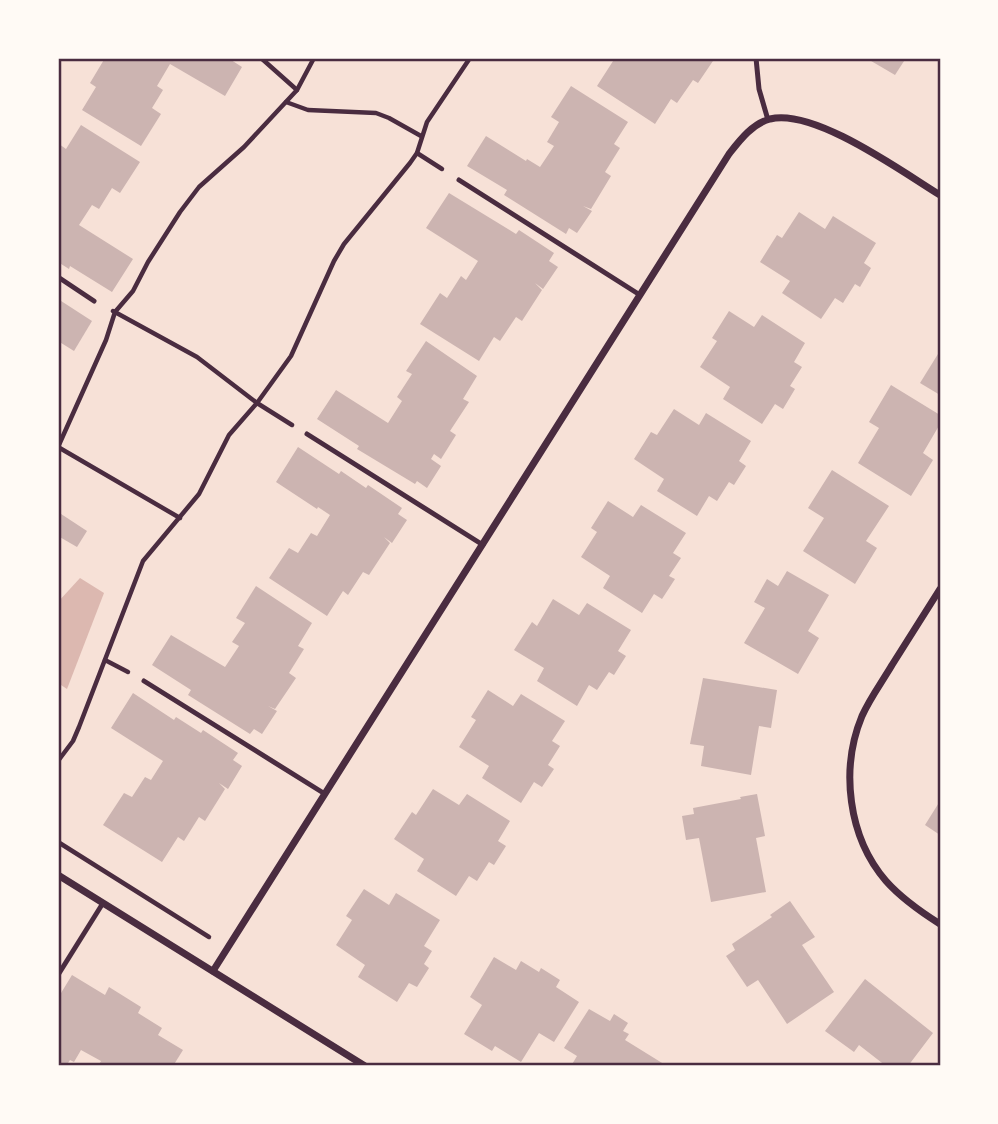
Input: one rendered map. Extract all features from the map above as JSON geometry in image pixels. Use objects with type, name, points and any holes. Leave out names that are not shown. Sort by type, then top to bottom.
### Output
[{"type":"street","points":[[213,971],[729,154],[748,131],[768,120],[791,118],[824,127],[940,195]]},
{"type":"street","points":[[940,589],[862,716],[853,748],[849,782],[853,815],[870,859],[899,894],[940,924]]},
{"type":"street","points":[[58,875],[362,1065]]},
{"type":"lane","points":[[756,58],[759,89],[768,120]]},
{"type":"lane","points":[[459,180],[640,295]]},
{"type":"lane","points":[[58,277],[94,301]]},
{"type":"lane","points":[[307,434],[483,545]]},
{"type":"lane","points":[[144,681],[326,794]]},
{"type":"lane","points":[[58,975],[103,903]]},
{"type":"path","points":[[261,58],[297,90]]},
{"type":"path","points":[[180,517],[58,447],[106,340],[115,312],[133,291],[148,262],[194,194],[244,147],[297,90],[314,58]]},
{"type":"path","points":[[58,761],[76,734],[143,561],[199,494],[229,435],[257,402],[298,345],[326,278],[344,244],[416,153],[421,136],[440,101],[470,58]]},
{"type":"path","points":[[286,102],[308,110],[376,113],[421,136]]},
{"type":"path","points":[[416,153],[459,180]]},
{"type":"path","points":[[94,301],[197,356],[257,402],[307,434]]},
{"type":"path","points":[[58,842],[228,949]]},
{"type":"shaded area","points":[[80,578],[104,593],[67,689],[58,683],[58,602]]},
{"type":"building","points":[[105,58],[228,58],[242,67],[225,96],[170,64],[157,86],[163,90],[152,108],[161,114],[141,146],[82,110],[96,87],[90,83]]},
{"type":"building","points":[[615,58],[715,58],[698,83],[693,80],[677,103],[671,99],[655,124],[597,86]]},
{"type":"building","points":[[866,58],[906,58],[895,75]]},
{"type":"building","points":[[571,86],[628,122],[614,144],[620,148],[605,172],[611,176],[591,209],[583,206],[592,211],[577,233],[569,228],[566,234],[504,195],[507,190],[467,166],[486,136],[540,167],[554,146],[547,142],[559,122],[551,117]]},
{"type":"building","points":[[81,125],[140,162],[120,193],[112,188],[99,209],[92,205],[79,225],[133,259],[112,292],[70,266],[69,269],[58,262],[58,147],[59,144],[66,149]]},
{"type":"building","points":[[449,193],[516,234],[519,230],[554,253],[549,261],[558,267],[543,289],[535,283],[542,290],[522,321],[516,317],[500,341],[494,337],[479,361],[420,324],[440,293],[447,298],[461,276],[466,280],[478,261],[426,228]]},
{"type":"building","points":[[799,212],[825,229],[833,216],[876,243],[864,263],[871,268],[860,287],[855,284],[843,303],[835,298],[821,319],[782,293],[790,281],[760,262],[777,235],[782,238]]},
{"type":"building","points":[[58,299],[92,321],[74,351],[58,341]]},
{"type":"building","points":[[729,311],[754,327],[762,315],[805,343],[794,362],[802,367],[790,386],[795,389],[783,409],[775,404],[762,424],[723,399],[730,387],[700,367],[717,341],[712,338]]},
{"type":"building","points":[[426,341],[477,376],[463,399],[469,402],[450,431],[456,435],[441,459],[434,454],[431,459],[441,466],[427,488],[417,481],[415,484],[357,449],[359,446],[317,419],[336,390],[388,423],[402,401],[397,397],[412,374],[406,371]]},
{"type":"building","points":[[938,354],[940,355],[940,395],[920,383]]},
{"type":"building","points":[[891,385],[940,415],[940,424],[923,453],[933,460],[911,496],[858,463],[879,428],[869,422]]},
{"type":"building","points":[[674,409],[699,425],[706,413],[751,441],[739,461],[746,466],[734,485],[729,482],[717,501],[709,496],[697,516],[657,491],[664,479],[634,459],[651,432],[657,435]]},
{"type":"building","points":[[298,447],[339,474],[341,471],[366,488],[368,485],[402,508],[398,514],[407,520],[392,543],[384,537],[390,543],[369,575],[363,572],[348,595],[343,591],[327,616],[269,578],[289,548],[298,553],[311,533],[317,536],[330,515],[276,482]]},
{"type":"building","points":[[832,470],[889,506],[866,541],[877,548],[855,584],[803,551],[824,518],[808,508]]},
{"type":"building","points":[[608,501],[633,517],[641,505],[686,533],[673,553],[681,558],[669,576],[675,579],[662,599],[654,594],[642,613],[603,588],[610,576],[581,557],[597,532],[591,528]]},
{"type":"building","points":[[58,512],[87,531],[77,547],[58,536]]},
{"type":"building","points":[[787,571],[829,595],[808,631],[819,638],[798,674],[744,643],[765,608],[754,602],[767,579],[778,586]]},
{"type":"building","points":[[256,586],[312,623],[298,646],[304,649],[289,673],[296,678],[275,709],[268,706],[277,711],[262,734],[254,729],[250,734],[188,695],[191,690],[152,665],[171,635],[225,667],[239,646],[232,642],[245,623],[236,618]]},
{"type":"building","points":[[553,599],[579,615],[587,603],[631,630],[618,651],[626,656],[614,675],[609,672],[597,690],[589,685],[577,706],[537,681],[544,668],[514,650],[532,622],[537,626]]},
{"type":"building","points":[[703,678],[777,690],[771,728],[759,726],[751,775],[701,766],[704,746],[690,744]]},
{"type":"building","points":[[488,690],[513,706],[521,694],[565,721],[552,741],[560,746],[548,765],[554,769],[542,787],[534,782],[521,803],[482,778],[489,766],[459,747],[476,720],[471,717]]},
{"type":"building","points":[[133,693],[174,720],[176,717],[201,733],[203,730],[238,753],[233,760],[242,766],[228,789],[219,783],[225,789],[205,821],[199,817],[184,841],[178,837],[162,862],[103,825],[124,793],[132,797],[145,777],[151,780],[163,761],[111,728]]},
{"type":"building","points":[[433,789],[459,805],[467,794],[510,821],[498,841],[506,846],[494,865],[489,862],[477,881],[469,876],[456,896],[417,871],[424,859],[394,839],[412,812],[416,815]]},
{"type":"building","points":[[757,794],[765,836],[756,838],[766,892],[711,902],[699,838],[686,840],[682,816],[694,814],[693,808]]},
{"type":"building","points":[[940,801],[940,835],[925,825]]},
{"type":"building","points":[[364,889],[389,905],[396,893],[440,920],[424,946],[432,951],[424,964],[429,968],[417,987],[409,983],[397,1002],[358,977],[365,965],[336,945],[352,920],[346,916]]},
{"type":"building","points":[[790,901],[815,937],[802,945],[834,992],[787,1024],[758,980],[747,987],[726,956],[735,950],[732,944],[772,917],[770,915]]},
{"type":"building","points":[[494,957],[516,970],[521,961],[539,972],[541,968],[560,980],[556,987],[579,1002],[554,1042],[539,1033],[521,1062],[495,1046],[492,1051],[464,1034],[482,1005],[470,997]]},
{"type":"building","points":[[72,975],[105,995],[109,987],[141,1007],[138,1013],[162,1028],[158,1035],[183,1050],[173,1066],[98,1066],[101,1061],[81,1050],[74,1062],[70,1060],[66,1066],[58,1066],[58,998]]},
{"type":"building","points":[[865,979],[933,1033],[908,1066],[886,1066],[859,1045],[854,1052],[825,1031]]},
{"type":"building","points":[[589,1009],[610,1021],[614,1014],[628,1023],[623,1031],[629,1034],[625,1040],[667,1066],[571,1066],[577,1056],[564,1048]]}]
